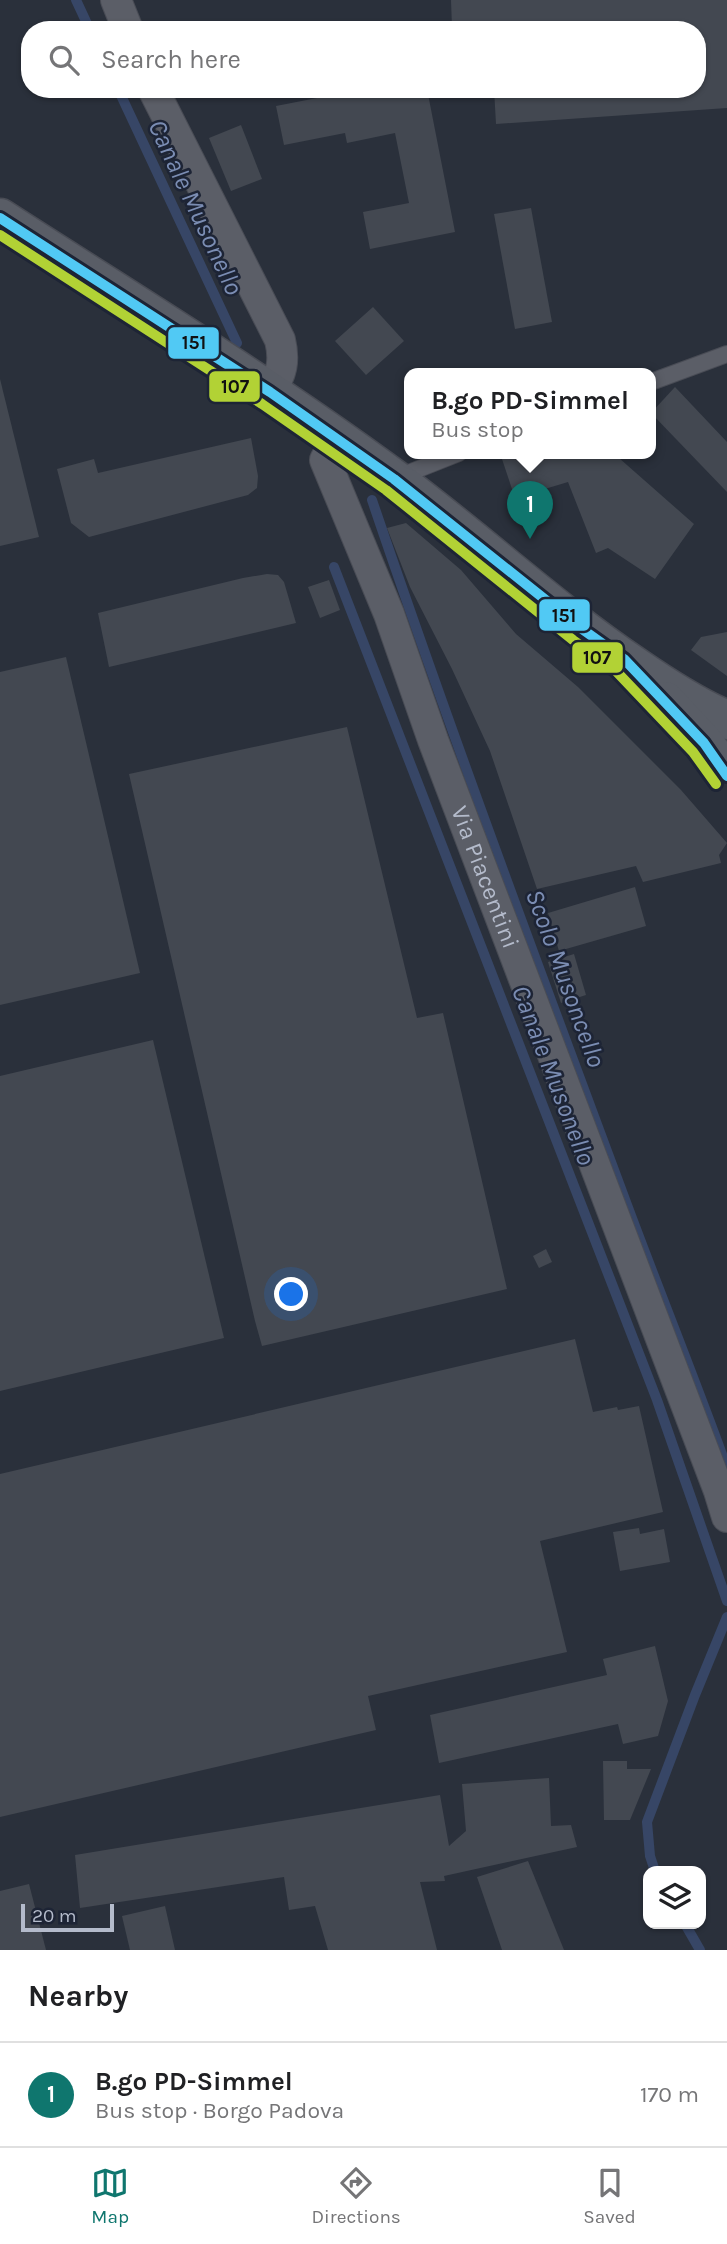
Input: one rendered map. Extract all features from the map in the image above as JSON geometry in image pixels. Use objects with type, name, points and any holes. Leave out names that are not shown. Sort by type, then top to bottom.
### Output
[{"type":"street","points":[[116,0],[124,21]]},
{"type":"street","points":[[158,98],[280,340],[284,363],[279,379],[270,392]]},
{"type":"street","points":[[0,218],[337,438],[394,479],[582,629],[685,700],[727,720]]},
{"type":"street","name":"Via Piacentini","points":[[337,438],[325,460],[388,614],[433,740],[727,1517]]},
{"type":"street","points":[[625,659],[681,717],[724,755]]},
{"type":"lane","points":[[656,380],[727,354]]},
{"type":"lane","points":[[394,479],[444,459]]},
{"type":"building","points":[[451,0],[727,0],[727,108],[496,124],[495,98],[706,98],[706,21],[452,21]]},
{"type":"building","points":[[317,98],[429,98],[455,232],[370,249],[363,212],[409,203],[395,133],[347,143],[345,133],[284,145],[276,106]]},
{"type":"building","points":[[241,125],[262,179],[231,191],[209,138]]},
{"type":"building","points":[[531,208],[552,322],[515,329],[494,214]]},
{"type":"building","points":[[373,307],[404,341],[366,375],[335,341]]},
{"type":"building","points":[[0,379],[39,537],[0,546]]},
{"type":"building","points":[[675,387],[727,442],[727,492],[656,418],[656,408]]},
{"type":"building","points":[[251,438],[258,476],[257,488],[248,495],[89,537],[71,523],[57,469],[94,459],[98,473]]},
{"type":"building","points":[[502,459],[620,459],[694,524],[655,579],[608,548],[596,553],[568,482],[515,498]]},
{"type":"building","points":[[406,523],[461,570],[516,634],[578,687],[681,790],[727,843],[719,855],[721,863],[643,882],[636,866],[537,889],[490,751],[410,587],[387,528]]},
{"type":"building","points":[[267,574],[278,575],[284,582],[296,623],[109,667],[98,613]]},
{"type":"building","points":[[329,580],[340,610],[320,618],[308,587]]},
{"type":"building","points":[[727,632],[727,676],[691,650],[701,637]]},
{"type":"building","points":[[66,657],[140,973],[0,1005],[0,672]]},
{"type":"building","points":[[347,727],[417,1018],[443,1013],[507,1289],[262,1346],[129,774]]},
{"type":"building","points":[[635,887],[646,926],[559,951],[548,913]]},
{"type":"building","points":[[574,954],[586,995],[561,1003],[548,962]]},
{"type":"building","points":[[153,1040],[224,1338],[0,1391],[0,1076]]},
{"type":"building","points":[[546,1249],[552,1262],[539,1268],[533,1256]]},
{"type":"building","points":[[575,1339],[593,1412],[639,1406],[663,1512],[540,1541],[567,1652],[368,1696],[376,1730],[0,1817],[0,1474]]},
{"type":"building","points":[[639,1528],[640,1534],[664,1529],[670,1562],[620,1571],[613,1532]]},
{"type":"building","points":[[655,1646],[668,1701],[658,1736],[623,1744],[618,1724],[439,1763],[430,1715],[607,1675],[603,1659]]},
{"type":"building","points":[[603,1761],[627,1761],[627,1769],[651,1769],[630,1820],[604,1820]]},
{"type":"building","points":[[549,1778],[551,1826],[571,1825],[577,1847],[444,1876],[445,1881],[420,1882],[437,1950],[328,1950],[315,1906],[289,1910],[284,1877],[80,1908],[75,1855],[440,1795],[449,1846],[466,1831],[462,1784]]},
{"type":"building","points":[[528,1861],[564,1950],[502,1950],[477,1877]]},
{"type":"building","points":[[29,1884],[46,1950],[0,1950],[0,1891]]},
{"type":"building","points":[[165,1906],[175,1950],[130,1950],[122,1916]]},
{"type":"waterway","name":"Canale Musonello","points":[[76,0],[86,21]]},
{"type":"waterway","name":"Canale Musonello","points":[[122,98],[237,343]]},
{"type":"waterway","name":"Scolo Musoncello","points":[[372,500],[525,929],[727,1468]]},
{"type":"waterway","name":"Canale Musonello","points":[[334,567],[657,1400],[727,1601]]},
{"type":"waterway","points":[[653,1866],[647,1822],[727,1617]]},
{"type":"waterway","points":[[688,1929],[700,1950]]},
{"type":"transit line","name":"151","points":[[0,218],[270,392],[394,479],[582,629],[624,659],[704,743],[727,776]]},
{"type":"transit line","name":"107","points":[[0,235],[262,404],[386,490],[573,640],[615,670],[693,752],[716,784]]},
{"type":"place","name":"B.go PD-Simmel","points":[[530,539]]}]
